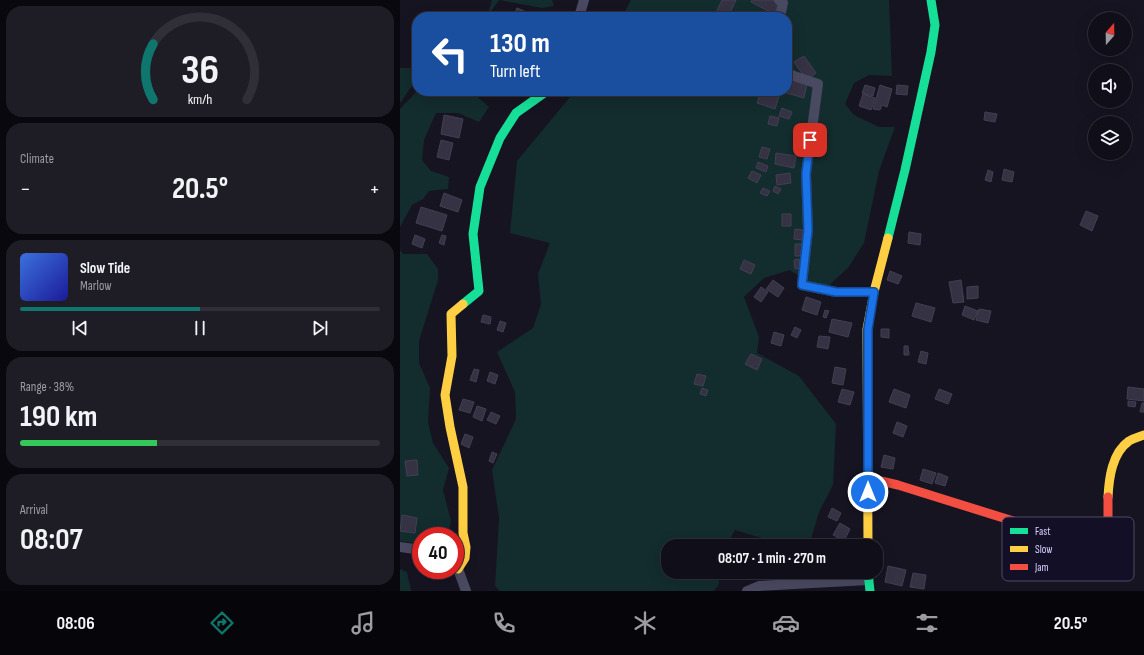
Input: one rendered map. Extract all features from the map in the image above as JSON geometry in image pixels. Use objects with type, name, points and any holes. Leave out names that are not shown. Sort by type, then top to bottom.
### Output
[{"type":"street","points":[[580,12],[584,0]]},
{"type":"street","points":[[779,0],[783,3],[781,12]]},
{"type":"street","points":[[868,539],[868,329],[874,292],[905,170],[931,52],[935,25],[931,0]]},
{"type":"street","points":[[792,75],[818,84],[806,174],[808,230],[802,285],[836,292],[874,292]]},
{"type":"street","points":[[463,527],[463,487],[450,427],[445,395],[452,356],[451,314],[479,291],[473,234],[480,187],[500,138],[516,113],[540,96]]},
{"type":"street","points":[[1108,517],[1111,470],[1119,453],[1127,442],[1144,436]]},
{"type":"street","points":[[868,478],[898,484],[1002,517]]},
{"type":"street","points":[[464,538],[466,547],[464,558]]},
{"type":"street","points":[[400,548],[412,549]]},
{"type":"street","points":[[461,579],[466,591]]},
{"type":"street","points":[[748,591],[759,586],[835,579]]},
{"type":"street","points":[[868,579],[870,591]]},
{"type":"green space","points":[[492,0],[499,0],[491,12],[488,12]]},
{"type":"green space","points":[[499,0],[552,0],[554,6],[542,8]]},
{"type":"green space","points":[[631,0],[889,0],[892,76],[869,75],[854,83],[845,104],[854,115],[879,127],[895,127],[879,171],[864,243],[848,268],[826,288],[812,285],[790,270],[764,278],[744,297],[759,337],[757,353],[799,376],[836,424],[833,485],[819,512],[811,539],[765,539],[735,530],[730,539],[661,539],[661,579],[719,579],[719,584],[714,591],[500,591],[495,586],[499,518],[492,470],[516,419],[515,392],[497,352],[533,328],[541,304],[538,274],[550,243],[510,233],[517,161],[571,96],[792,96],[792,12],[625,12]]},
{"type":"green space","points":[[400,68],[412,68],[412,86],[400,103]]},
{"type":"green space","points":[[412,96],[477,96],[489,107],[479,122],[458,113],[436,113],[424,140],[422,160],[431,171],[449,177],[448,189],[429,191],[423,199],[412,205],[400,227],[400,109]]},
{"type":"green space","points":[[400,250],[403,254],[427,254],[438,269],[438,280],[419,341],[419,363],[430,388],[428,422],[433,443],[449,468],[443,490],[451,521],[450,527],[412,527],[412,543],[400,541]]},
{"type":"green space","points":[[400,569],[407,572],[411,591],[400,591]]},
{"type":"building","points":[[722,0],[736,0],[730,12],[716,12]]},
{"type":"building","points":[[752,0],[773,0],[780,3],[775,12],[770,12],[751,2]]},
{"type":"building","points":[[517,8],[526,12],[515,12]]},
{"type":"building","points":[[804,56],[816,73],[807,80],[794,62]]},
{"type":"building","points":[[792,80],[807,84],[804,98],[792,94]]},
{"type":"building","points":[[865,85],[875,88],[873,96],[862,93]]},
{"type":"building","points":[[880,85],[892,89],[887,107],[882,105],[880,110],[873,109]]},
{"type":"building","points":[[897,85],[908,86],[907,95],[896,94]]},
{"type":"building","points":[[863,94],[875,98],[871,110],[859,106]]},
{"type":"building","points":[[759,96],[779,96],[775,109],[757,103]]},
{"type":"building","points":[[782,108],[792,112],[789,119],[779,116]]},
{"type":"building","points":[[985,112],[997,114],[995,122],[984,120]]},
{"type":"building","points":[[444,115],[463,119],[459,138],[441,134]]},
{"type":"building","points":[[770,116],[779,118],[777,126],[768,124]]},
{"type":"building","points":[[441,140],[453,143],[449,160],[437,157]]},
{"type":"building","points":[[762,147],[770,149],[767,159],[759,157]]},
{"type":"building","points":[[776,153],[796,156],[794,168],[775,164]]},
{"type":"building","points":[[758,162],[768,166],[766,172],[756,168]]},
{"type":"building","points":[[1004,169],[1014,172],[1012,182],[1002,180]]},
{"type":"building","points":[[988,170],[993,172],[991,182],[985,180]]},
{"type":"building","points":[[752,171],[761,175],[757,183],[748,178]]},
{"type":"building","points":[[790,173],[791,183],[777,185],[776,175]]},
{"type":"building","points":[[775,186],[781,189],[778,194],[773,191]]},
{"type":"building","points":[[763,188],[770,191],[767,196],[760,193]]},
{"type":"building","points":[[444,193],[462,200],[458,212],[440,206]]},
{"type":"building","points":[[421,207],[447,215],[442,231],[416,223]]},
{"type":"building","points":[[1086,211],[1098,216],[1092,231],[1080,225]]},
{"type":"building","points":[[782,214],[791,214],[791,226],[782,226]]},
{"type":"building","points":[[795,229],[803,230],[802,240],[794,239]]},
{"type":"building","points":[[909,232],[921,234],[920,245],[908,243]]},
{"type":"building","points":[[415,235],[425,239],[422,248],[412,244]]},
{"type":"building","points":[[442,235],[446,236],[444,245],[439,243]]},
{"type":"building","points":[[795,244],[802,244],[802,256],[795,256]]},
{"type":"building","points":[[799,259],[800,268],[795,269],[794,260]]},
{"type":"building","points":[[744,260],[755,265],[751,274],[740,269]]},
{"type":"building","points":[[890,271],[902,276],[898,284],[887,280]]},
{"type":"building","points":[[773,280],[784,288],[778,297],[766,289]]},
{"type":"building","points":[[961,280],[964,302],[953,303],[949,282]]},
{"type":"building","points":[[978,286],[978,298],[967,299],[967,287]]},
{"type":"building","points":[[761,287],[768,292],[761,302],[754,297]]},
{"type":"building","points":[[806,297],[821,302],[817,315],[802,310]]},
{"type":"building","points":[[916,303],[935,308],[931,322],[912,316]]},
{"type":"building","points":[[965,306],[978,311],[974,320],[962,315]]},
{"type":"building","points":[[979,309],[991,311],[988,323],[976,320]]},
{"type":"building","points":[[825,310],[829,311],[826,318],[823,317]]},
{"type":"building","points":[[483,315],[491,317],[490,324],[481,322]]},
{"type":"building","points":[[832,319],[852,323],[848,337],[829,332]]},
{"type":"building","points":[[500,321],[506,323],[503,332],[497,330]]},
{"type":"building","points":[[795,327],[801,330],[797,338],[791,335]]},
{"type":"building","points":[[881,329],[889,329],[889,338],[881,337]]},
{"type":"building","points":[[774,332],[784,335],[781,346],[771,343]]},
{"type":"building","points":[[819,336],[830,337],[828,349],[817,347]]},
{"type":"building","points":[[904,346],[908,346],[909,355],[904,355]]},
{"type":"building","points":[[921,351],[928,353],[926,364],[918,362]]},
{"type":"building","points":[[751,354],[762,359],[757,370],[745,364]]},
{"type":"building","points":[[835,367],[846,369],[843,385],[832,383]]},
{"type":"building","points":[[474,369],[479,370],[476,382],[470,380]]},
{"type":"building","points":[[490,372],[498,375],[495,384],[487,381]]},
{"type":"building","points":[[697,374],[706,376],[703,386],[694,384]]},
{"type":"building","points":[[1128,387],[1144,389],[1144,401],[1127,399]]},
{"type":"building","points":[[702,388],[708,390],[706,396],[700,394]]},
{"type":"building","points":[[842,389],[854,392],[850,405],[838,402]]},
{"type":"building","points":[[894,389],[910,395],[906,408],[889,402]]},
{"type":"building","points":[[939,389],[952,394],[948,404],[935,399]]},
{"type":"building","points":[[463,399],[474,402],[470,413],[459,410]]},
{"type":"building","points":[[1128,401],[1136,402],[1135,407],[1128,406]]},
{"type":"building","points":[[1142,403],[1144,403],[1144,412],[1140,412]]},
{"type":"building","points":[[477,406],[486,409],[482,421],[473,417]]},
{"type":"building","points":[[491,412],[500,416],[496,424],[487,420]]},
{"type":"building","points":[[897,422],[907,426],[903,437],[893,433]]},
{"type":"building","points":[[465,434],[473,437],[469,448],[461,444]]},
{"type":"building","points":[[492,452],[497,454],[493,463],[489,461]]},
{"type":"building","points":[[884,455],[895,458],[893,469],[881,467]]},
{"type":"building","points":[[417,460],[418,475],[407,476],[405,461]]},
{"type":"building","points":[[923,469],[936,473],[932,484],[920,480]]},
{"type":"building","points":[[938,473],[948,477],[945,486],[935,483]]},
{"type":"building","points":[[832,508],[841,513],[837,521],[828,517]]},
{"type":"building","points":[[402,515],[417,518],[416,527],[412,527],[412,533],[400,531]]},
{"type":"building","points":[[840,523],[850,529],[845,539],[840,539],[833,535]]},
{"type":"building","points":[[888,566],[906,570],[902,586],[885,582]]},
{"type":"building","points":[[913,573],[926,575],[924,589],[910,587]]},
{"type":"traffic: fast","points":[[888,238],[905,170],[931,52],[935,25],[931,0]]},
{"type":"traffic: fast","points":[[463,304],[479,291],[473,234],[480,187],[500,138],[516,113],[540,96]]},
{"type":"traffic: fast","points":[[869,579],[870,591]]},
{"type":"traffic: slow","points":[[868,539],[867,329],[874,292],[888,238]]},
{"type":"traffic: slow","points":[[463,304],[451,314],[452,356],[445,395],[450,427],[463,487],[463,527]]},
{"type":"traffic: slow","points":[[1108,497],[1112,466],[1119,452],[1129,441],[1144,435]]},
{"type":"traffic: slow","points":[[464,538],[466,547],[464,560]]},
{"type":"traffic: jam","points":[[868,478],[898,485],[1002,518]]},
{"type":"traffic: jam","points":[[1108,497],[1108,517]]},
{"type":"route","points":[[810,140],[806,174],[808,230],[802,285],[836,292],[874,292],[868,329],[868,492]]}]
